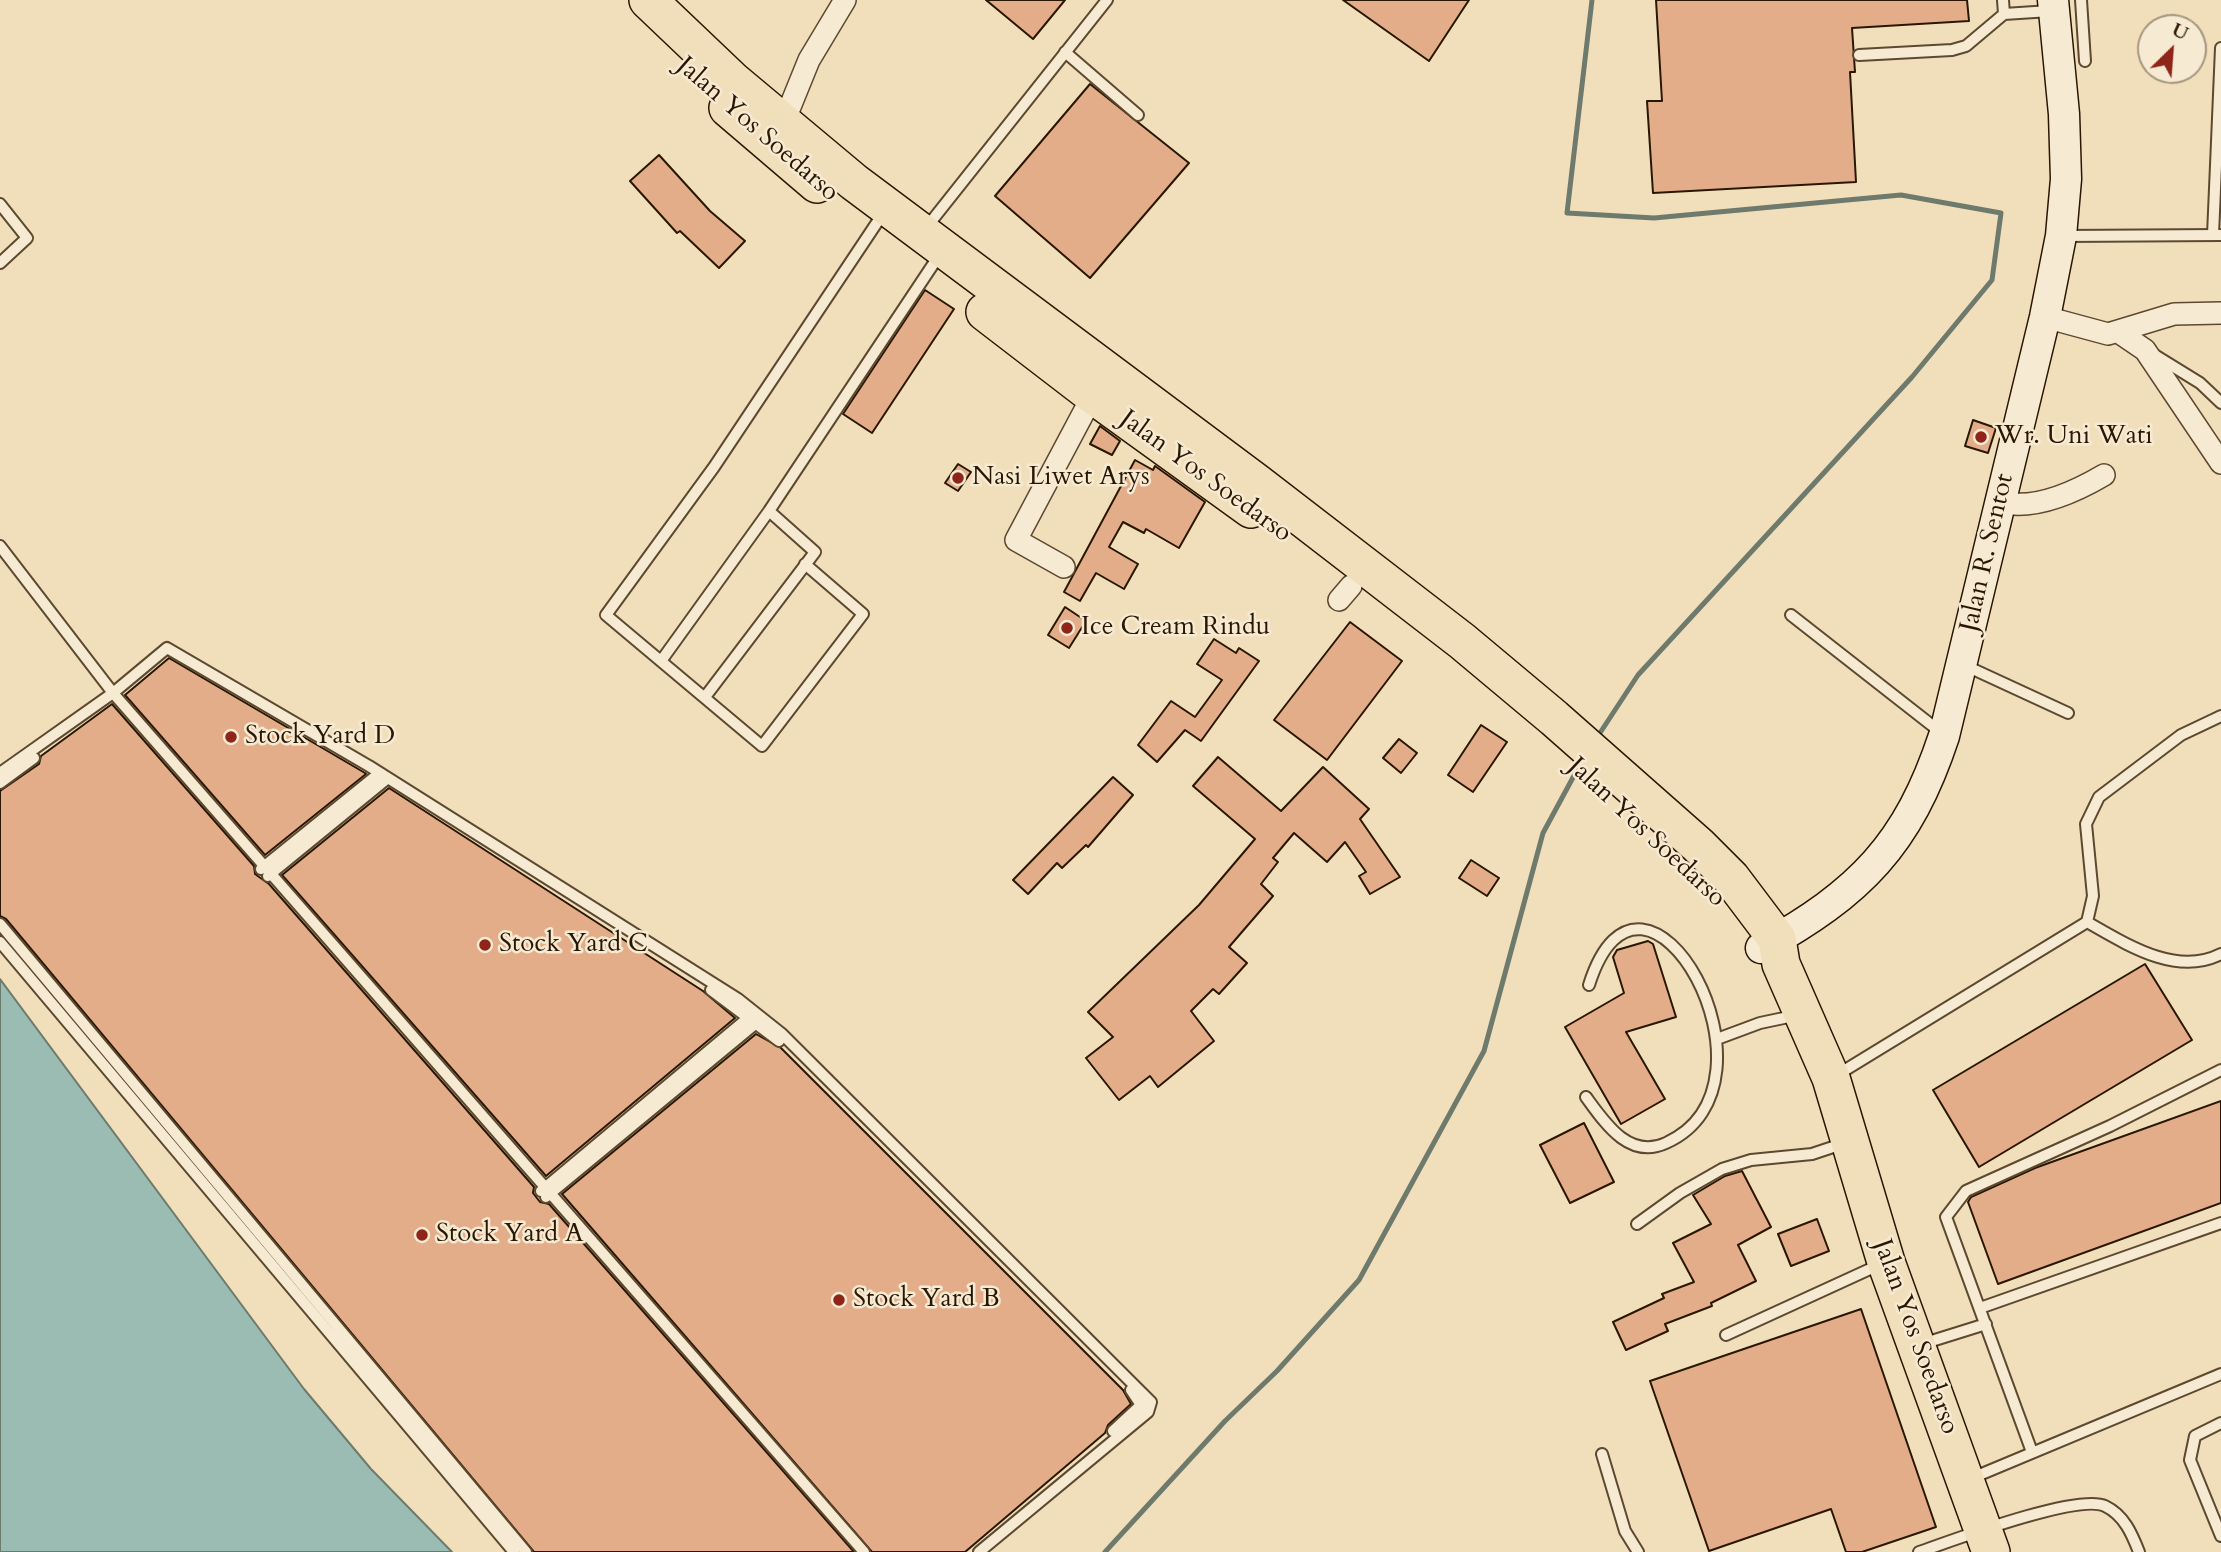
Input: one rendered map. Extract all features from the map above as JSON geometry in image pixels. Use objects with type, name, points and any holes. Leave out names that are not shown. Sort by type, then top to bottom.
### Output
[{"type":"highway","name":"Jalan Yos Soedarso","points":[[622,0],[672,57],[768,145],[932,250],[1100,383],[1250,493],[1452,633],[1547,727],[1629,799],[1698,845],[1731,878],[1773,950],[1831,1079],[1886,1262],[1988,1541]]},
{"type":"highway","name":"Jalan Yos Soedarso","points":[[648,0],[881,218]]},
{"type":"highway","name":"Jalan Yos Soedarso","points":[[1250,493],[1345,593],[1547,727]]},
{"type":"street","points":[[783,124],[809,60],[845,0]]},
{"type":"street","name":"Jalan R. Sentot","points":[[1773,950],[1843,895],[1885,854],[1920,797],[1944,736],[2062,236],[2065,140],[2063,3]]},
{"type":"street","points":[[2045,317],[2103,334],[2120,333],[2174,314],[2221,313]]},
{"type":"street","points":[[2120,333],[2145,350],[2221,463]]},
{"type":"street","points":[[1064,567],[1016,540],[1100,383]]},
{"type":"street","points":[[2000,502],[2013,505],[2050,498],[2076,491],[2104,475]]},
{"type":"lane","points":[[661,661],[769,511],[932,250],[1065,52],[1107,0]]},
{"type":"lane","points":[[2003,0],[2004,14]]},
{"type":"lane","points":[[1859,55],[1952,50],[1966,46],[2004,14],[2063,3],[2085,61]]},
{"type":"lane","points":[[2062,236],[2217,234],[2221,48]]},
{"type":"lane","points":[[1065,52],[1138,115]]},
{"type":"lane","points":[[0,206],[23,238],[0,261]]},
{"type":"lane","points":[[805,565],[863,614],[762,746],[606,615],[714,467],[881,218]]},
{"type":"lane","points":[[2145,350],[2174,365],[2221,403]]},
{"type":"lane","points":[[705,697],[815,552],[769,511]]},
{"type":"lane","points":[[0,546],[113,696]]},
{"type":"lane","points":[[0,552],[113,696],[857,1552]]},
{"type":"lane","points":[[1791,615],[1944,736]]},
{"type":"lane","points":[[0,783],[113,696],[167,648],[738,999],[1151,1402],[1148,1412],[979,1552]]},
{"type":"lane","points":[[1962,664],[2068,713]]},
{"type":"lane","points":[[0,773],[113,696]]},
{"type":"lane","points":[[1831,1079],[2087,922],[2094,896],[2086,824],[2099,797],[2181,735],[2221,716]]},
{"type":"lane","points":[[266,872],[383,779]]},
{"type":"lane","points":[[2087,922],[2124,943],[2180,963],[2206,962],[2221,954]]},
{"type":"lane","points":[[0,924],[526,1552]]},
{"type":"lane","points":[[1586,1097],[1609,1129],[1627,1142],[1647,1148],[1658,1147],[1674,1139],[1690,1125],[1710,1098],[1714,1088],[1717,1039],[1698,978],[1674,945],[1656,932],[1633,930],[1608,944],[1597,960],[1590,985]]},
{"type":"lane","points":[[0,942],[514,1552]]},
{"type":"lane","points":[[1717,1039],[1760,1023],[1803,1014]]},
{"type":"lane","points":[[545,1193],[756,1019]]},
{"type":"lane","points":[[756,1019],[1140,1400],[1138,1410],[970,1552]]},
{"type":"lane","points":[[2032,1452],[1946,1217],[1966,1191],[2110,1126],[2221,1070]]},
{"type":"lane","points":[[1637,1224],[1680,1193],[1722,1169],[1751,1160],[1812,1154],[1850,1141]]},
{"type":"lane","points":[[545,1193],[864,1552]]},
{"type":"lane","points":[[1980,1308],[2221,1223]]},
{"type":"lane","points":[[1726,1335],[1886,1262]]},
{"type":"lane","points":[[1917,1345],[1986,1324]]},
{"type":"lane","points":[[1966,1480],[2221,1374]]},
{"type":"lane","points":[[2221,1423],[2195,1436],[2190,1460],[2221,1535]]},
{"type":"lane","points":[[1602,1454],[1625,1531],[1638,1552]]},
{"type":"lane","points":[[1919,1552],[1988,1541],[2079,1504],[2105,1506],[2130,1527],[2139,1552]]},
{"type":"water","points":[[0,979],[304,1389],[371,1469],[452,1552],[0,1552]]},
{"type":"building","points":[[986,0],[1065,0],[1033,39]]},
{"type":"building","points":[[1343,0],[1469,0],[1429,61]]},
{"type":"building","points":[[1656,0],[1967,0],[1969,21],[1852,28],[1855,72],[1850,72],[1856,182],[1653,193],[1647,101],[1662,101]]},
{"type":"building","points":[[1090,84],[1189,163],[1090,278],[995,196]]},
{"type":"building","points":[[659,155],[710,211],[745,241],[719,268],[680,231],[677,233],[630,181]]},
{"type":"building","points":[[925,290],[954,309],[872,433],[843,414]]},
{"type":"building","name":"Wr. Uni Wati","points":[[1973,420],[1996,428],[1988,453],[1965,446]]},
{"type":"building","points":[[1100,426],[1120,441],[1112,455],[1090,444]]},
{"type":"building","points":[[1135,460],[1153,470],[1155,466],[1205,502],[1179,548],[1146,529],[1144,533],[1123,522],[1109,547],[1138,564],[1124,589],[1096,573],[1080,601],[1064,592]]},
{"type":"building","name":"Nasi Liwet Arys","points":[[958,464],[971,472],[958,491],[945,483]]},
{"type":"building","name":"Ice Cream Rindu","points":[[1065,607],[1086,621],[1069,648],[1048,635]]},
{"type":"building","points":[[1350,622],[1402,661],[1327,760],[1274,720]]},
{"type":"building","points":[[1214,639],[1236,653],[1239,648],[1259,661],[1201,741],[1185,730],[1157,762],[1138,745],[1171,701],[1195,717],[1222,680],[1197,664]]},
{"type":"building","name":"Stock Yard D","points":[[169,658],[366,774],[265,855],[125,695]]},
{"type":"building","name":"Stock Yard A","points":[[112,704],[254,866],[255,874],[269,884],[534,1187],[533,1193],[540,1202],[549,1204],[854,1552],[534,1552],[6,919],[0,916],[0,791],[39,764],[41,756]]},
{"type":"building","points":[[1481,725],[1507,742],[1473,792],[1448,775]]},
{"type":"building","points":[[1399,739],[1417,753],[1401,773],[1383,758]]},
{"type":"building","points":[[1218,757],[1281,811],[1323,767],[1369,809],[1360,819],[1400,877],[1370,894],[1359,876],[1366,872],[1345,842],[1327,862],[1294,833],[1273,858],[1278,862],[1261,884],[1273,896],[1229,947],[1247,963],[1219,994],[1213,989],[1191,1011],[1214,1041],[1158,1087],[1150,1076],[1119,1100],[1086,1058],[1113,1037],[1088,1012],[1199,905],[1255,839],[1193,786]]},
{"type":"building","points":[[1113,777],[1133,795],[1088,847],[1086,845],[1062,868],[1057,863],[1028,894],[1013,880]]},
{"type":"building","name":"Stock Yard C","points":[[389,788],[703,991],[735,1018],[546,1176],[282,875]]},
{"type":"building","points":[[1471,860],[1499,878],[1487,896],[1459,878]]},
{"type":"building","points":[[1648,941],[1653,944],[1676,1017],[1626,1032],[1665,1099],[1621,1124],[1565,1027],[1624,993],[1613,957],[1617,950]]},
{"type":"building","points":[[2145,964],[2192,1040],[1979,1167],[1933,1090]]},
{"type":"building","name":"Stock Yard B","points":[[756,1034],[781,1048],[1123,1390],[1131,1404],[1108,1425],[1105,1433],[965,1552],[872,1552],[562,1194]]},
{"type":"building","points":[[2221,1101],[2221,1203],[1998,1284],[1968,1202],[1971,1197],[2035,1168]]},
{"type":"building","points":[[1584,1123],[1614,1182],[1570,1203],[1540,1145]]},
{"type":"building","points":[[1742,1171],[1771,1227],[1738,1245],[1756,1281],[1711,1303],[1712,1306],[1665,1324],[1668,1331],[1626,1350],[1613,1322],[1664,1298],[1662,1294],[1694,1282],[1673,1243],[1711,1224],[1693,1195],[1725,1176]]},
{"type":"building","points":[[1817,1219],[1829,1251],[1791,1266],[1778,1234]]},
{"type":"building","points":[[1861,1309],[1936,1527],[1862,1552],[1846,1552],[1831,1509],[1709,1551],[1650,1381]]},
{"type":"waterway","points":[[1592,0],[1567,213],[1654,218],[1901,195],[2001,213],[1992,280],[1912,377],[1638,675],[1596,739]]},
{"type":"waterway","points":[[1105,1552],[1225,1421],[1277,1371],[1359,1280],[1484,1051],[1543,833],[1583,759]]},
{"type":"place","name":"Wr. Uni Wati","points":[[1981,437]]},
{"type":"place","name":"Nasi Liwet Arys","points":[[958,478]]},
{"type":"place","name":"Ice Cream Rindu","points":[[1067,628]]},
{"type":"place","name":"Stock Yard D","points":[[231,737]]},
{"type":"place","name":"Stock Yard C","points":[[485,945]]},
{"type":"place","name":"Stock Yard A","points":[[422,1235]]},
{"type":"place","name":"Stock Yard B","points":[[839,1300]]}]
